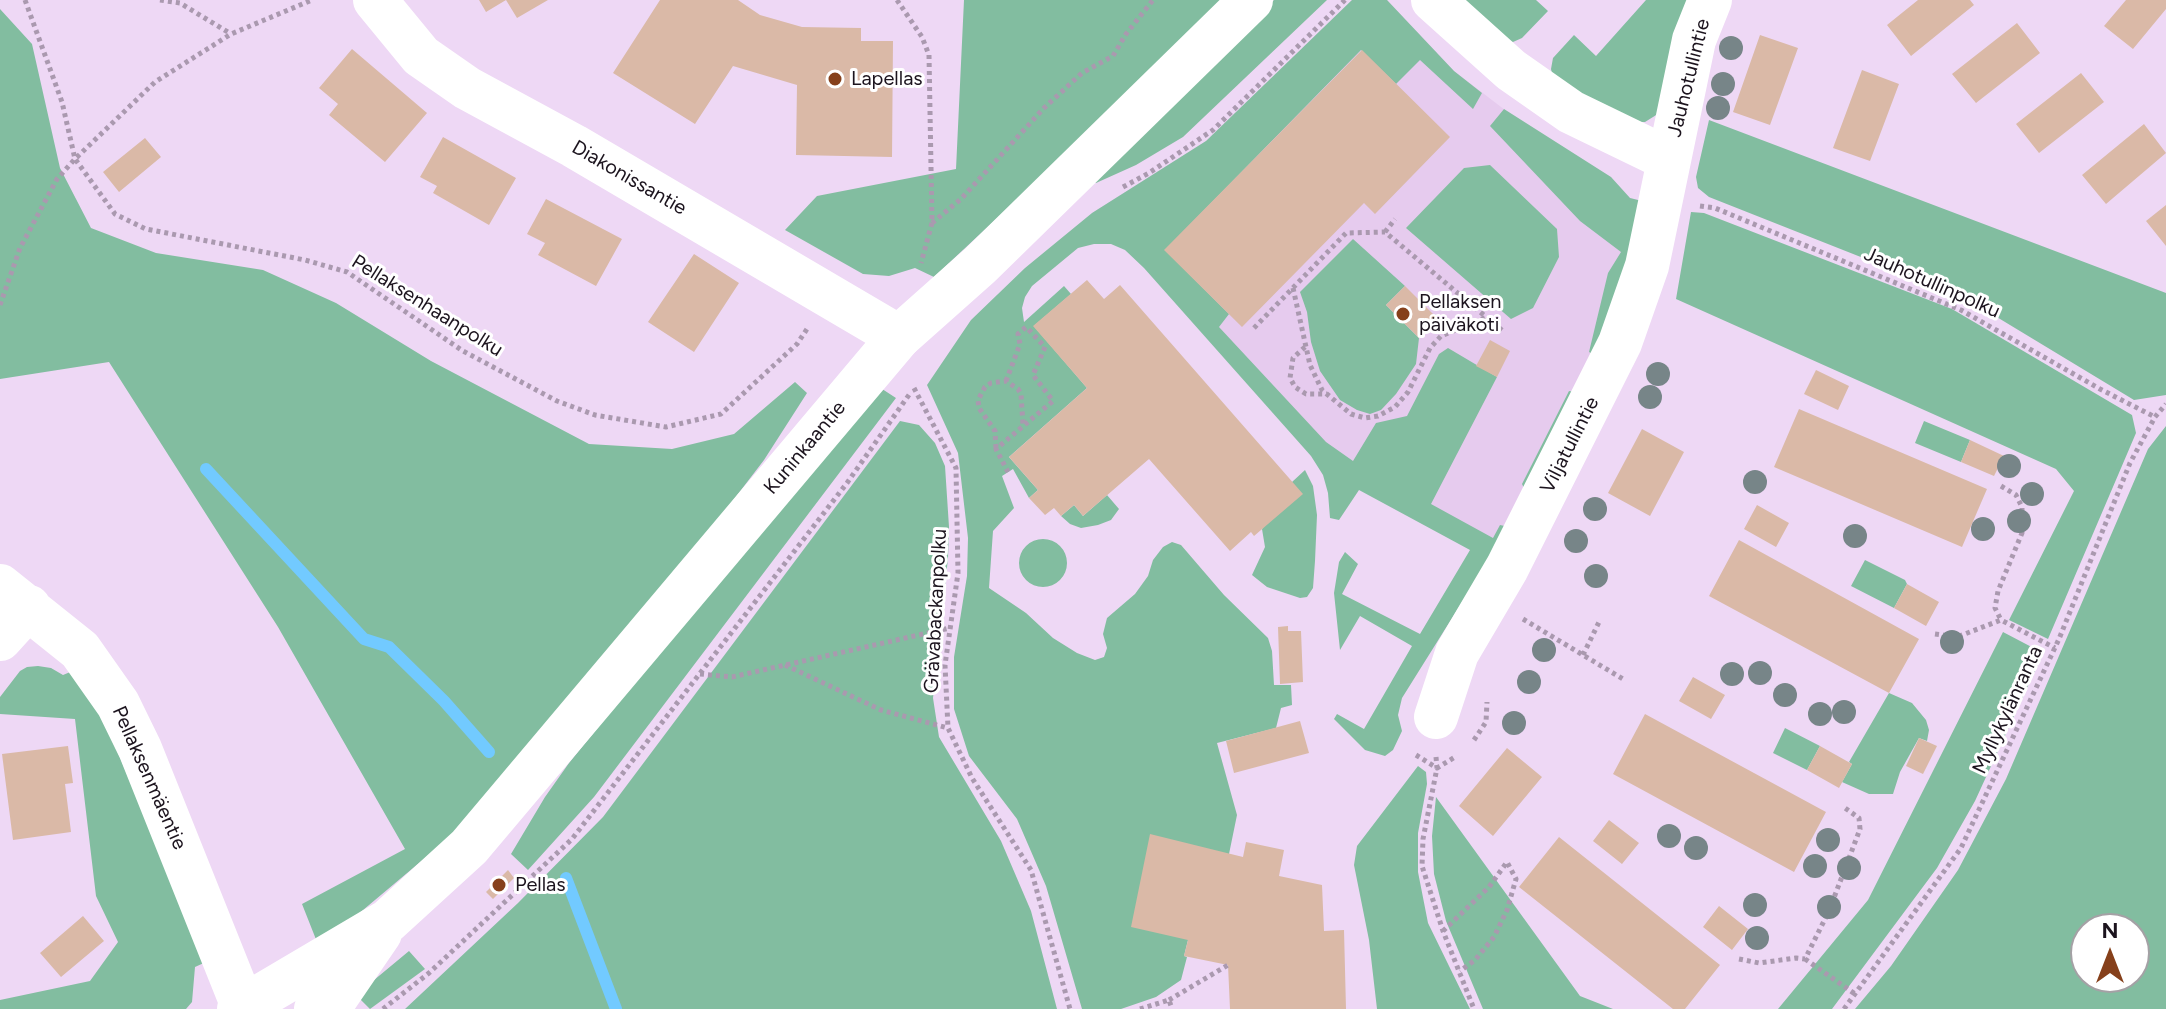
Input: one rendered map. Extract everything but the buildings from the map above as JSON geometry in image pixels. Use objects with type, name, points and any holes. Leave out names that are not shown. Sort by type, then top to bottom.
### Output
[{"type":"street","name":"Diakonissantie","points":[[375,0],[421,56],[467,88],[574,146],[899,337]]},
{"type":"street","name":"Kuninkaantie","points":[[242,1008],[388,921],[469,847],[899,337],[980,265],[1251,0]]},
{"type":"street","name":"Jauhotullintie","points":[[1433,0],[1511,70],[1571,112],[1668,159],[1694,40],[1710,0]]},
{"type":"street","name":"Viljatullintie","points":[[1436,717],[1457,653],[1507,568],[1620,343],[1647,266],[1668,159]]},
{"type":"street","points":[[0,639],[14,596]]},
{"type":"street","name":"Pellaksenmäentie","points":[[14,596],[80,650],[118,704],[140,749],[242,1008]]},
{"type":"street","name":"Kuninkaantie","points":[[316,1009],[337,996],[388,921]]},
{"type":"path","name":"Pellaksenhaanpolku","points":[[25,0],[62,102],[75,159],[115,214],[146,229],[305,260],[347,272],[463,351],[557,401],[595,415],[666,427],[721,414],[797,344],[831,296]]},
{"type":"path","points":[[160,0],[180,3],[231,34]]},
{"type":"path","points":[[0,305],[20,248],[57,179],[75,159],[155,82],[231,34],[312,0]]},
{"type":"path","points":[[897,0],[922,37],[929,55],[932,223],[921,259],[922,271]]},
{"type":"path","points":[[932,223],[961,199],[1044,108],[1082,73],[1113,56],[1153,0]]},
{"type":"path","points":[[1121,188],[1213,130],[1345,0]]},
{"type":"path","name":"Jauhotullinpolku","points":[[1686,203],[1715,208],[1961,310],[2155,417]]},
{"type":"path","points":[[1385,232],[1395,219]]},
{"type":"path","points":[[1254,328],[1346,233],[1385,232],[1504,332]]},
{"type":"path","points":[[1293,288],[1310,365],[1322,390],[1351,414],[1365,418],[1378,416],[1395,407],[1408,392],[1430,348],[1441,336],[1487,317]]},
{"type":"path","points":[[996,449],[1053,401],[1033,375],[1045,347],[1026,327],[1018,334],[1020,344],[1006,381]]},
{"type":"path","points":[[1305,347],[1293,358],[1290,378],[1295,387],[1306,394],[1327,394]]},
{"type":"path","points":[[383,1009],[429,973],[572,839],[847,483],[922,377]]},
{"type":"path","points":[[1008,472],[996,449],[995,431],[982,414],[978,400],[985,387],[1006,381],[1018,389],[1023,425]]},
{"type":"path","name":"Grävabackanpolku","points":[[914,388],[956,468],[958,573],[945,665],[948,728],[972,778],[1031,870],[1070,1009]]},
{"type":"path","name":"Myllykylänranta","points":[[1844,1009],[1961,848],[2055,648],[2130,463],[2155,417],[2166,404]]},
{"type":"path","points":[[2001,486],[2016,495],[2022,507],[2022,533],[1998,591],[1995,608],[2001,620],[2055,648]]},
{"type":"path","points":[[1518,616],[1623,679]]},
{"type":"path","points":[[1583,655],[1600,620]]},
{"type":"path","points":[[1935,634],[1957,637],[2001,620]]},
{"type":"path","points":[[699,673],[732,677],[950,628]]},
{"type":"path","points":[[784,665],[881,710],[948,728]]},
{"type":"path","points":[[1436,717],[1437,768],[1427,808],[1422,866],[1443,931],[1474,1009]]},
{"type":"path","points":[[1805,959],[1829,911],[1860,829],[1859,818],[1845,808]]},
{"type":"path","points":[[1443,931],[1489,887],[1507,862],[1516,879],[1507,910],[1494,937],[1475,960],[1460,971]]},
{"type":"path","points":[[1739,959],[1759,963],[1805,959],[1855,994]]},
{"type":"path","points":[[1140,1009],[1169,1000],[1228,965]]},
{"type":"path","points":[[1169,1000],[1172,1009]]},
{"type":"shaded area","name":"Pellaksen päiväkoti","points":[[1352,0],[1387,0],[1454,71],[1522,123],[1611,177],[1630,198],[1646,202],[1633,271],[1494,555],[1314,452],[1109,222],[1092,213],[1206,141]]},
{"type":"green space","points":[[964,0],[1231,0],[934,277],[915,268],[889,276],[863,274],[785,230],[817,196],[956,169]]},
{"type":"green space","points":[[1274,0],[1327,0],[1183,137],[1136,165],[1092,182]]},
{"type":"green space","points":[[1352,0],[1387,0],[1454,71],[1482,93],[1473,109],[1420,60],[1396,84],[1361,50],[1165,250],[1229,314],[1219,327],[1326,442],[1353,461],[1376,423],[1407,416],[1439,354],[1448,348],[1497,377],[1431,504],[1493,538],[1500,525],[1509,527],[1402,698],[1398,715],[1402,731],[1393,750],[1385,756],[1365,750],[1334,719],[1337,714],[1364,729],[1412,646],[1360,616],[1340,650],[1334,593],[1339,562],[1345,552],[1358,564],[1342,594],[1420,634],[1470,550],[1359,490],[1339,520],[1330,518],[1323,475],[1311,456],[1125,250],[1111,244],[1078,248],[1032,286],[1022,308],[1024,322],[1064,286],[1071,294],[1034,326],[1087,388],[1009,457],[1038,490],[1029,498],[1013,469],[1002,476],[1014,508],[993,531],[989,588],[1026,613],[1053,638],[1095,660],[1104,657],[1107,648],[1103,634],[1107,618],[1135,594],[1148,576],[1153,560],[1163,547],[1172,542],[1181,545],[1224,595],[1268,638],[1274,685],[1291,685],[1292,705],[1281,708],[1276,728],[1217,743],[1237,815],[1229,854],[1188,940],[1181,980],[1156,997],[1121,1009],[1082,1009],[1046,886],[1017,819],[969,756],[954,709],[954,657],[967,576],[968,538],[958,453],[927,385],[971,320],[1025,268],[1092,213],[1206,141]]},
{"type":"green space","points":[[1456,0],[1536,0],[1548,11],[1522,38],[1513,42],[1503,40]]},
{"type":"green space","points":[[1646,0],[1689,0],[1661,112],[1645,122],[1630,122],[1554,82],[1551,69],[1553,58],[1574,35],[1596,56]]},
{"type":"green space","points":[[0,9],[32,44],[60,168],[91,228],[156,253],[263,270],[336,303],[431,361],[589,444],[672,449],[734,434],[795,382],[807,393],[764,460],[598,677],[450,837],[319,947],[302,904],[405,849],[278,627],[109,362],[0,379]]},
{"type":"green space","points":[[1504,109],[1611,177],[1630,198],[1646,202],[1598,357],[1589,352],[1608,273],[1621,252],[1580,221],[1490,126]]},
{"type":"green space","points":[[1709,120],[2166,293],[2166,395],[2134,400],[1967,299],[1709,197],[1698,188],[1696,177]]},
{"type":"green space","points":[[1490,165],[1557,229],[1559,257],[1533,308],[1511,319],[1406,228],[1464,168]]},
{"type":"green space","points":[[1691,212],[1704,213],[1952,309],[2132,415],[2136,433],[2048,639],[2009,620],[2074,491],[2056,469],[1676,299]]},
{"type":"green space","points":[[1353,239],[1405,286],[1386,305],[1419,338],[1416,364],[1396,394],[1381,410],[1370,414],[1340,400],[1320,371],[1300,292]]},
{"type":"green space","points":[[876,385],[896,398],[594,797],[528,870],[511,854],[569,763]]},
{"type":"green space","points":[[1569,391],[1580,393],[1524,488],[1522,484]]},
{"type":"green space","points":[[900,421],[919,425],[935,443],[945,466],[948,558],[933,698],[939,737],[1001,841],[1031,911],[1057,1009],[405,1009],[518,903],[603,817]]},
{"type":"green space","points":[[1924,421],[1970,440],[1961,462],[1915,443]]},
{"type":"green space","points":[[2166,426],[2166,1009],[1855,1009],[1891,966],[1958,870],[2006,779],[2148,449]]},
{"type":"green space","points":[[1305,470],[1313,486],[1317,515],[1313,588],[1307,597],[1300,598],[1267,587],[1252,575],[1265,547],[1262,529],[1292,482]]},
{"type":"green space","points":[[1107,495],[1119,509],[1111,520],[1081,528],[1061,516],[1074,505],[1083,516]]},
{"type":"green space","points":[[1043,539],[1060,546],[1067,563],[1060,580],[1043,587],[1026,580],[1019,563],[1026,546]]},
{"type":"green space","points":[[1865,560],[1905,580],[1907,584],[1894,608],[1851,586]]},
{"type":"green space","points":[[2003,632],[2043,653],[1975,801],[1937,868],[1832,1009],[1778,1009],[1868,900]]},
{"type":"green space","points":[[38,666],[51,668],[63,675],[75,670],[90,686],[206,962],[195,967],[192,1002],[186,1009],[0,1009],[0,1000],[90,981],[118,942],[96,896],[75,719],[0,714],[0,697],[20,671]]},
{"type":"green space","points":[[1889,693],[1912,703],[1926,720],[1929,730],[1927,741],[1919,738],[1900,772],[1893,794],[1869,794],[1842,782],[1852,764],[1849,762]]},
{"type":"green space","points":[[1785,728],[1820,746],[1807,770],[1773,753]]},
{"type":"green space","points":[[1418,766],[1426,772],[1427,784],[1418,833],[1418,872],[1428,923],[1470,1009],[1377,1009],[1369,940],[1354,865],[1357,846]]},
{"type":"green space","points":[[1436,797],[1580,996],[1613,1009],[1483,1009],[1446,921],[1434,874],[1432,836]]},
{"type":"green space","points":[[409,951],[425,969],[370,1009],[356,995]]},
{"type":"waterway","points":[[206,469],[364,639],[389,647],[444,701],[489,752]]},
{"type":"waterway","points":[[566,878],[616,1009]]},
{"type":"place","name":"Lapellas","points":[[835,79]]},
{"type":"place","name":"Pellaksen päiväkoti","points":[[1403,314]]},
{"type":"place","name":"Pellas","points":[[499,885]]}]
